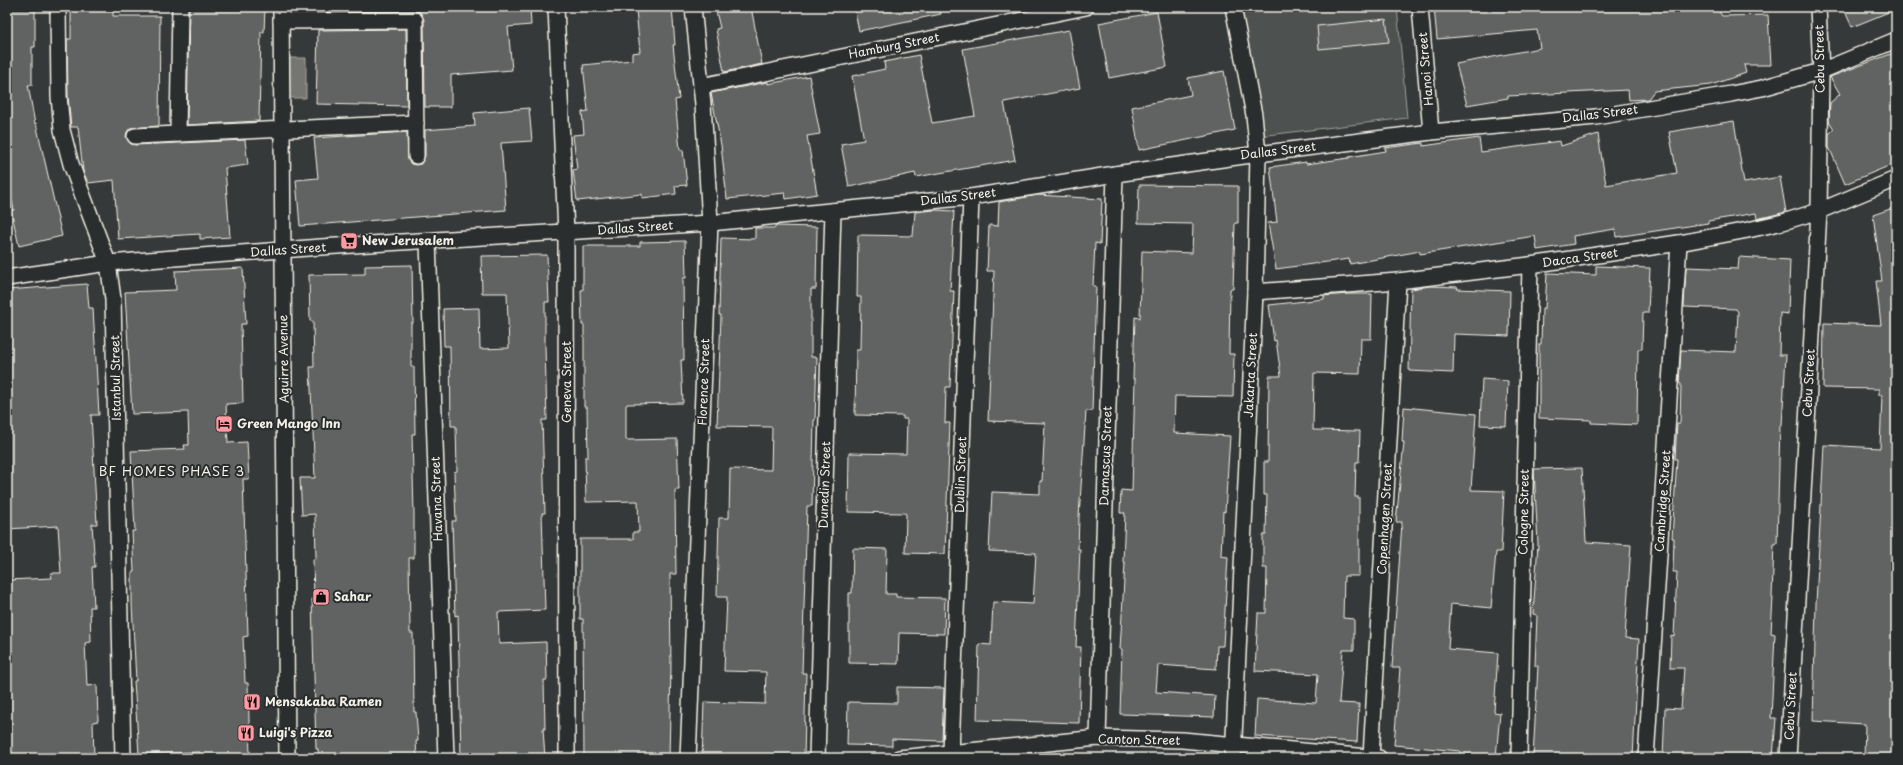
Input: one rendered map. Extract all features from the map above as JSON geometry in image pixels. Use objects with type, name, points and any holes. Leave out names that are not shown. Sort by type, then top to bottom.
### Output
[{"type":"street","name":"Istanbul Street","points":[[58,7],[59,96],[62,130],[71,164],[108,263],[113,299],[123,758]]},
{"type":"street","points":[[178,134],[180,7]]},
{"type":"street","name":"Geneva Street","points":[[556,7],[566,232],[567,758]]},
{"type":"street","name":"Florence Street","points":[[688,758],[710,223],[701,86],[693,7]]},
{"type":"street","name":"Hamburg Street","points":[[701,86],[1086,7]]},
{"type":"street","name":"Jakarta Street","points":[[1233,7],[1254,116],[1258,154],[1255,292],[1233,751]]},
{"type":"street","name":"Hanoi Street","points":[[1420,7],[1431,132]]},
{"type":"street","name":"Cebu Street","points":[[1788,758],[1819,211],[1821,71],[1818,7]]},
{"type":"street","points":[[281,14],[415,20],[416,156]]},
{"type":"street","name":"Aguirre Avenue","points":[[281,14],[287,758]]},
{"type":"street","name":"Dallas Street","points":[[7,278],[108,263],[283,250],[710,223],[971,197],[1114,174],[1258,154],[1431,132],[1596,117],[1762,88],[1821,71],[1896,40]]},
{"type":"street","points":[[134,136],[416,123]]},
{"type":"street","name":"Damascus Street","points":[[1098,738],[1114,174]]},
{"type":"street","name":"Dacca Street","points":[[1255,292],[1398,281],[1530,265],[1679,243],[1748,230],[1819,211],[1896,179]]},
{"type":"street","name":"Dublin Street","points":[[951,753],[971,197]]},
{"type":"street","name":"Dunedin Street","points":[[817,758],[833,211]]},
{"type":"street","name":"Havana Street","points":[[428,241],[446,758]]},
{"type":"street","name":"Cambridge Street","points":[[1646,758],[1679,243]]},
{"type":"street","name":"Cologne Street","points":[[1519,758],[1530,265]]},
{"type":"street","name":"Copenhagen Street","points":[[1375,758],[1398,281]]},
{"type":"street","name":"Canton Street","points":[[899,758],[1098,738],[1146,738],[1233,751],[1375,758]]},
{"type":"shaded area","points":[[1233,7],[1397,7],[1407,118],[1260,136]]},
{"type":"shaded area","points":[[289,58],[306,58],[306,98],[288,98]]},
{"type":"building","points":[[71,7],[113,7],[113,16],[160,16],[159,126],[130,128],[126,137],[131,144],[135,145],[245,140],[248,165],[225,168],[230,237],[200,239],[200,234],[118,239],[114,180],[88,183],[83,171],[78,127],[71,127],[68,96],[67,39],[71,39]]},
{"type":"building","points":[[189,7],[265,7],[264,32],[261,32],[259,121],[187,125]]},
{"type":"building","points":[[318,7],[397,7],[397,9],[530,7],[531,25],[508,27],[512,70],[451,75],[451,107],[425,107],[424,20],[420,12],[318,12]]},
{"type":"building","points":[[672,7],[675,45],[673,45],[679,99],[675,100],[680,150],[683,150],[687,185],[675,186],[676,194],[642,198],[642,194],[577,201],[573,170],[577,169],[573,135],[584,134],[582,112],[588,111],[583,65],[632,60],[632,53],[640,52],[636,9]]},
{"type":"building","points":[[715,7],[751,7],[762,64],[724,72],[716,29],[720,28]]},
{"type":"building","points":[[854,7],[940,7],[941,14],[859,31]]},
{"type":"building","points":[[1434,7],[1716,7],[1722,16],[1768,15],[1771,65],[1744,65],[1746,73],[1711,85],[1654,91],[1648,99],[1629,100],[1628,90],[1508,96],[1508,98],[1467,105],[1456,64],[1540,48],[1537,30],[1437,39]]},
{"type":"building","points":[[1843,7],[1896,7],[1896,9],[1852,27]]},
{"type":"building","points":[[7,9],[35,9],[35,47],[32,47],[32,85],[28,85],[35,124],[36,123],[62,236],[19,246],[11,210],[14,210],[7,179]]},
{"type":"building","points":[[1157,12],[1167,67],[1109,78],[1099,23]]},
{"type":"building","points":[[1386,19],[1389,42],[1319,49],[1317,26]]},
{"type":"building","points":[[406,29],[407,106],[316,104],[318,30]]},
{"type":"building","points":[[1069,30],[1080,88],[1004,102],[1015,160],[916,177],[915,173],[849,187],[841,144],[864,140],[852,76],[885,69],[884,62],[919,55],[932,123],[975,116],[963,49]]},
{"type":"building","points":[[1896,52],[1896,163],[1845,184],[1829,147],[1829,134],[1834,129],[1829,121],[1830,103],[1840,94],[1830,77]]},
{"type":"building","points":[[1224,71],[1235,130],[1139,150],[1132,107],[1191,95],[1188,78]]},
{"type":"building","points":[[809,76],[820,134],[807,136],[817,194],[786,199],[785,193],[727,199],[721,145],[711,93]]},
{"type":"building","points":[[529,108],[532,141],[501,143],[506,210],[300,226],[296,180],[318,178],[314,138],[407,132],[408,160],[411,164],[416,165],[421,164],[425,156],[425,130],[475,126],[474,113]]},
{"type":"building","points":[[1734,121],[1744,183],[1780,177],[1786,212],[1757,219],[1756,213],[1708,221],[1708,223],[1616,237],[1615,229],[1573,236],[1574,244],[1537,250],[1535,236],[1420,254],[1420,251],[1350,264],[1349,259],[1276,269],[1268,223],[1277,222],[1270,167],[1349,158],[1386,151],[1385,148],[1423,143],[1423,146],[1479,138],[1481,152],[1560,141],[1561,146],[1598,134],[1606,185],[1677,173],[1669,132]]},
{"type":"building","points":[[1139,185],[1238,186],[1238,223],[1235,223],[1233,289],[1230,289],[1229,354],[1234,354],[1233,397],[1175,396],[1174,433],[1230,436],[1225,512],[1223,511],[1221,556],[1228,557],[1223,646],[1217,646],[1216,669],[1158,665],[1156,692],[1215,696],[1214,717],[1120,714],[1122,649],[1120,649],[1125,563],[1123,562],[1125,513],[1120,513],[1121,490],[1132,491],[1135,317],[1140,318],[1142,251],[1192,253],[1193,224],[1138,223]]},
{"type":"building","points":[[1038,195],[1102,199],[1100,244],[1095,243],[1093,286],[1096,286],[1092,411],[1086,411],[1079,517],[1078,549],[1080,549],[1076,647],[1081,647],[1079,723],[977,720],[979,644],[991,645],[993,602],[1033,604],[1036,553],[989,551],[992,492],[1040,494],[1045,423],[988,421],[994,271],[987,271],[989,225],[998,226],[999,202]]},
{"type":"building","points":[[1896,207],[1896,758],[1864,758],[1865,724],[1813,721],[1816,604],[1824,445],[1880,448],[1882,395],[1879,395],[1879,389],[1823,388],[1824,323],[1881,325],[1876,281],[1882,281],[1873,215]]},
{"type":"building","points":[[934,210],[954,211],[950,291],[954,291],[950,387],[946,387],[945,423],[950,423],[945,554],[905,553],[906,514],[848,512],[849,453],[906,454],[907,419],[903,419],[903,416],[855,415],[856,350],[860,350],[861,297],[857,297],[858,235],[913,236],[915,212]]},
{"type":"building","points":[[775,226],[817,227],[816,289],[811,289],[811,357],[817,357],[812,506],[807,506],[802,673],[806,673],[804,758],[740,756],[740,758],[702,758],[704,702],[765,704],[766,672],[724,671],[727,597],[717,597],[719,518],[729,518],[730,469],[771,470],[772,427],[717,426],[721,315],[719,315],[721,238],[755,239],[755,228],[775,228]]},
{"type":"building","points":[[685,241],[686,278],[683,278],[684,360],[681,360],[683,403],[627,404],[626,406],[626,440],[677,439],[679,490],[675,490],[676,574],[670,574],[671,666],[669,758],[584,758],[583,619],[580,619],[580,539],[633,539],[633,532],[639,532],[638,501],[586,502],[585,457],[588,457],[587,407],[584,407],[584,325],[582,325],[581,290],[583,290],[583,246],[640,246],[640,242]]},
{"type":"building","points":[[547,255],[549,302],[545,302],[545,345],[547,420],[542,420],[545,513],[542,513],[545,610],[498,612],[499,644],[546,642],[547,680],[544,680],[545,729],[543,729],[545,758],[461,758],[458,615],[455,616],[452,521],[456,521],[454,472],[457,471],[456,426],[451,426],[450,346],[444,346],[443,309],[479,308],[480,349],[509,348],[507,293],[482,293],[481,256]]},
{"type":"building","points":[[1739,257],[1790,260],[1788,314],[1780,313],[1779,355],[1786,355],[1782,425],[1780,425],[1777,544],[1774,544],[1772,597],[1771,633],[1775,634],[1771,718],[1776,718],[1773,758],[1663,758],[1665,708],[1681,709],[1684,668],[1670,668],[1671,635],[1674,636],[1677,572],[1673,572],[1674,538],[1672,538],[1677,459],[1675,459],[1677,423],[1680,423],[1681,384],[1679,383],[1681,350],[1736,352],[1738,312],[1736,309],[1684,307],[1686,267],[1738,269]]},
{"type":"building","points":[[412,265],[413,323],[411,323],[411,367],[414,367],[415,434],[412,434],[414,558],[409,558],[410,633],[413,633],[414,712],[416,712],[418,741],[416,741],[417,758],[319,758],[318,749],[316,749],[312,599],[314,599],[313,559],[316,559],[315,514],[302,515],[300,478],[315,478],[310,367],[314,367],[313,321],[310,321],[309,275],[365,274],[365,266]]},
{"type":"building","points":[[1596,266],[1650,268],[1648,313],[1643,313],[1642,349],[1638,349],[1637,425],[1591,423],[1591,420],[1539,418],[1539,344],[1541,344],[1542,308],[1545,308],[1547,273],[1596,275]]},
{"type":"building","points":[[243,268],[246,324],[241,324],[243,403],[226,404],[228,443],[247,442],[249,479],[243,479],[248,636],[243,637],[245,683],[248,683],[250,758],[200,758],[200,752],[139,754],[134,681],[136,681],[132,604],[132,572],[134,572],[132,531],[135,531],[131,451],[185,449],[184,445],[189,445],[188,412],[132,414],[125,292],[176,290],[175,271]]},
{"type":"building","points":[[87,284],[89,308],[93,308],[99,415],[91,415],[97,524],[92,524],[95,567],[92,567],[94,607],[90,607],[91,642],[85,643],[87,686],[97,685],[98,721],[93,722],[94,758],[7,758],[7,580],[52,578],[51,573],[61,573],[58,526],[7,529],[7,290]]},
{"type":"building","points":[[1430,286],[1458,287],[1457,289],[1510,291],[1509,336],[1454,334],[1453,373],[1409,371],[1411,289]]},
{"type":"building","points":[[1372,294],[1371,339],[1361,339],[1360,374],[1314,373],[1313,430],[1360,431],[1359,462],[1356,462],[1355,497],[1359,497],[1359,576],[1344,576],[1343,618],[1354,619],[1354,650],[1343,650],[1339,703],[1359,704],[1357,742],[1255,736],[1257,699],[1316,703],[1318,674],[1255,671],[1258,613],[1266,613],[1267,568],[1263,568],[1263,535],[1266,535],[1267,495],[1264,495],[1264,462],[1268,462],[1269,376],[1281,376],[1269,305],[1324,299],[1324,296]]},
{"type":"building","points":[[1482,379],[1508,381],[1506,426],[1480,425]]},
{"type":"building","points":[[1404,407],[1476,414],[1471,490],[1504,491],[1501,552],[1496,552],[1491,608],[1451,604],[1448,649],[1498,653],[1494,712],[1500,713],[1496,757],[1460,754],[1460,751],[1394,745],[1400,668],[1392,668],[1402,522],[1396,522],[1404,442],[1402,442]]},
{"type":"building","points":[[1582,468],[1586,542],[1631,545],[1625,638],[1639,639],[1633,758],[1533,758],[1538,666],[1535,666],[1537,615],[1533,614],[1538,544],[1534,469]]},
{"type":"building","points":[[853,548],[887,549],[886,594],[896,594],[896,597],[945,598],[944,634],[899,633],[898,664],[849,663],[849,593],[852,593]]},
{"type":"building","points":[[897,687],[944,688],[942,741],[892,739],[892,746],[847,745],[848,702],[897,703]]},
{"type":"place","name":"New Jerusalem","points":[[349,241]]},
{"type":"place","name":"Green Mango Inn","points":[[224,424]]},
{"type":"place","name":"Sahar","points":[[321,597]]},
{"type":"place","name":"Mensakaba Ramen","points":[[252,702]]},
{"type":"place","name":"Luigi's Pizza","points":[[246,733]]},
{"type":"district","name":"BF HOMES PHASE 3","points":[[172,471]]}]
